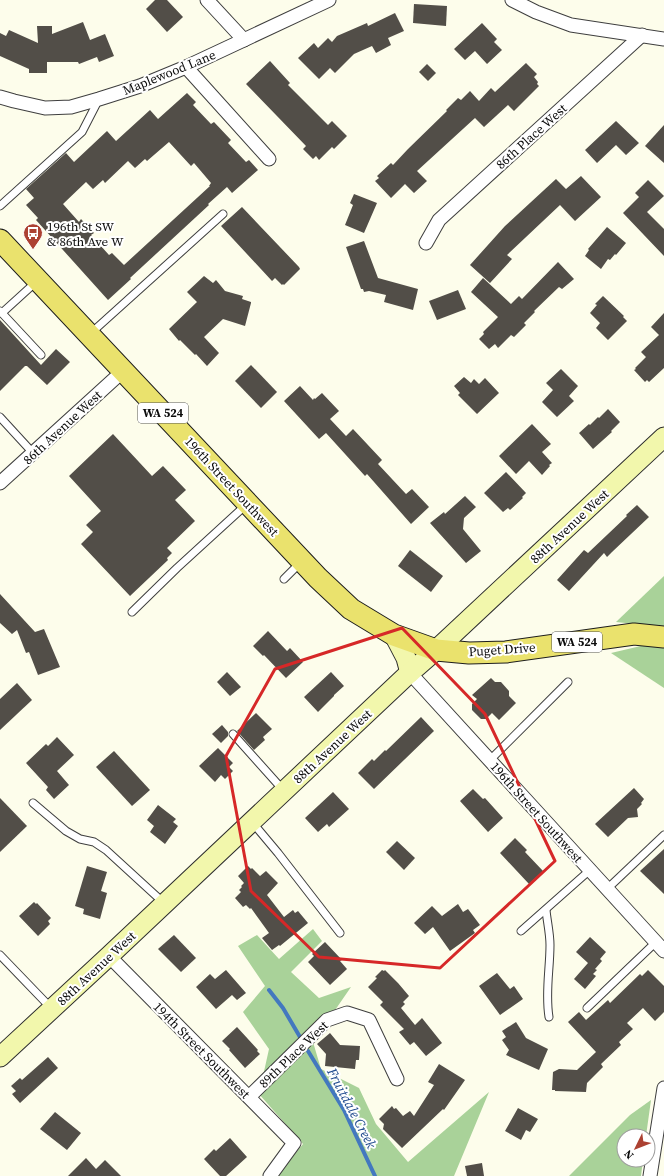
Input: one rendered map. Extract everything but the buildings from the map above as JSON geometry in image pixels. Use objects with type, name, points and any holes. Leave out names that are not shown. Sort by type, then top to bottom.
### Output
[{"type":"main road","name":"196th Street Southwest","points":[[0,240],[318,578],[351,609],[394,635],[436,650]]},
{"type":"main road","name":"Puget Drive","points":[[436,650],[469,653],[506,652],[634,634],[664,637]]},
{"type":"street","points":[[207,0],[244,40]]},
{"type":"street","name":"Maplewood Lane","points":[[0,97],[14,102],[45,108],[71,107],[99,99],[140,86],[186,67],[329,0]]},
{"type":"street","points":[[512,0],[536,12],[571,25],[664,39]]},
{"type":"street","name":"86th Place West","points":[[426,243],[438,220],[642,35]]},
{"type":"street","points":[[186,67],[269,159]]},
{"type":"street","name":"86th Avenue West","points":[[0,483],[123,371]]},
{"type":"street","name":"88th Avenue West","points":[[0,1057],[664,436]]},
{"type":"street","points":[[394,635],[406,658],[410,673]]},
{"type":"street","name":"196th Street Southwest","points":[[410,673],[660,946]]},
{"type":"street","name":"194th Street Southwest","points":[[109,956],[294,1143],[270,1176]]},
{"type":"street","name":"89th Place West","points":[[249,1097],[327,1020],[347,1014],[369,1020],[397,1079]]},
{"type":"street","points":[[650,1176],[664,1088]]},
{"type":"lane","points":[[0,206],[82,132],[99,99]]},
{"type":"lane","points":[[89,334],[223,214]]},
{"type":"lane","points":[[38,280],[1,312],[40,355]]},
{"type":"lane","points":[[0,417],[33,453]]},
{"type":"lane","points":[[132,612],[177,568],[248,503]]},
{"type":"lane","points":[[284,579],[303,561]]},
{"type":"lane","points":[[490,760],[568,682]]},
{"type":"lane","points":[[233,734],[284,791]]},
{"type":"lane","points":[[33,803],[66,831],[80,839],[94,842],[106,850],[165,904]]},
{"type":"lane","points":[[252,822],[340,933]]},
{"type":"lane","points":[[607,889],[664,835]]},
{"type":"lane","points":[[522,931],[590,870]]},
{"type":"lane","points":[[546,910],[550,942],[547,993],[549,1017]]},
{"type":"lane","points":[[587,1008],[660,946]]},
{"type":"lane","points":[[0,955],[52,1009]]},
{"type":"highlighted area","points":[[402,628],[485,714],[555,861],[440,968],[319,957],[251,891],[226,756],[275,669]]},
{"type":"green space","points":[[664,576],[664,627],[616,622]]},
{"type":"green space","points":[[645,645],[664,647],[664,688],[611,653]]},
{"type":"green space","points":[[313,929],[322,941],[291,972],[319,998],[351,987],[313,1042],[321,1069],[359,1088],[376,1124],[408,1162],[489,1092],[454,1176],[277,1176],[303,1144],[259,1094],[269,1049],[243,1012],[265,986],[238,946],[257,935],[279,959]]},
{"type":"green space","points":[[651,1100],[647,1128],[617,1128],[630,1115]]},
{"type":"green space","points":[[616,1129],[616,1168],[642,1168],[641,1176],[569,1176]]},
{"type":"waterway","name":"Fruitdale Creek","points":[[269,990],[283,1008],[300,1037]]},
{"type":"waterway","name":"Fruitdale Creek","points":[[308,1051],[344,1110],[375,1176]]},
{"type":"place","name":"196th St SW & 86th Ave W","points":[[33,250]]}]
